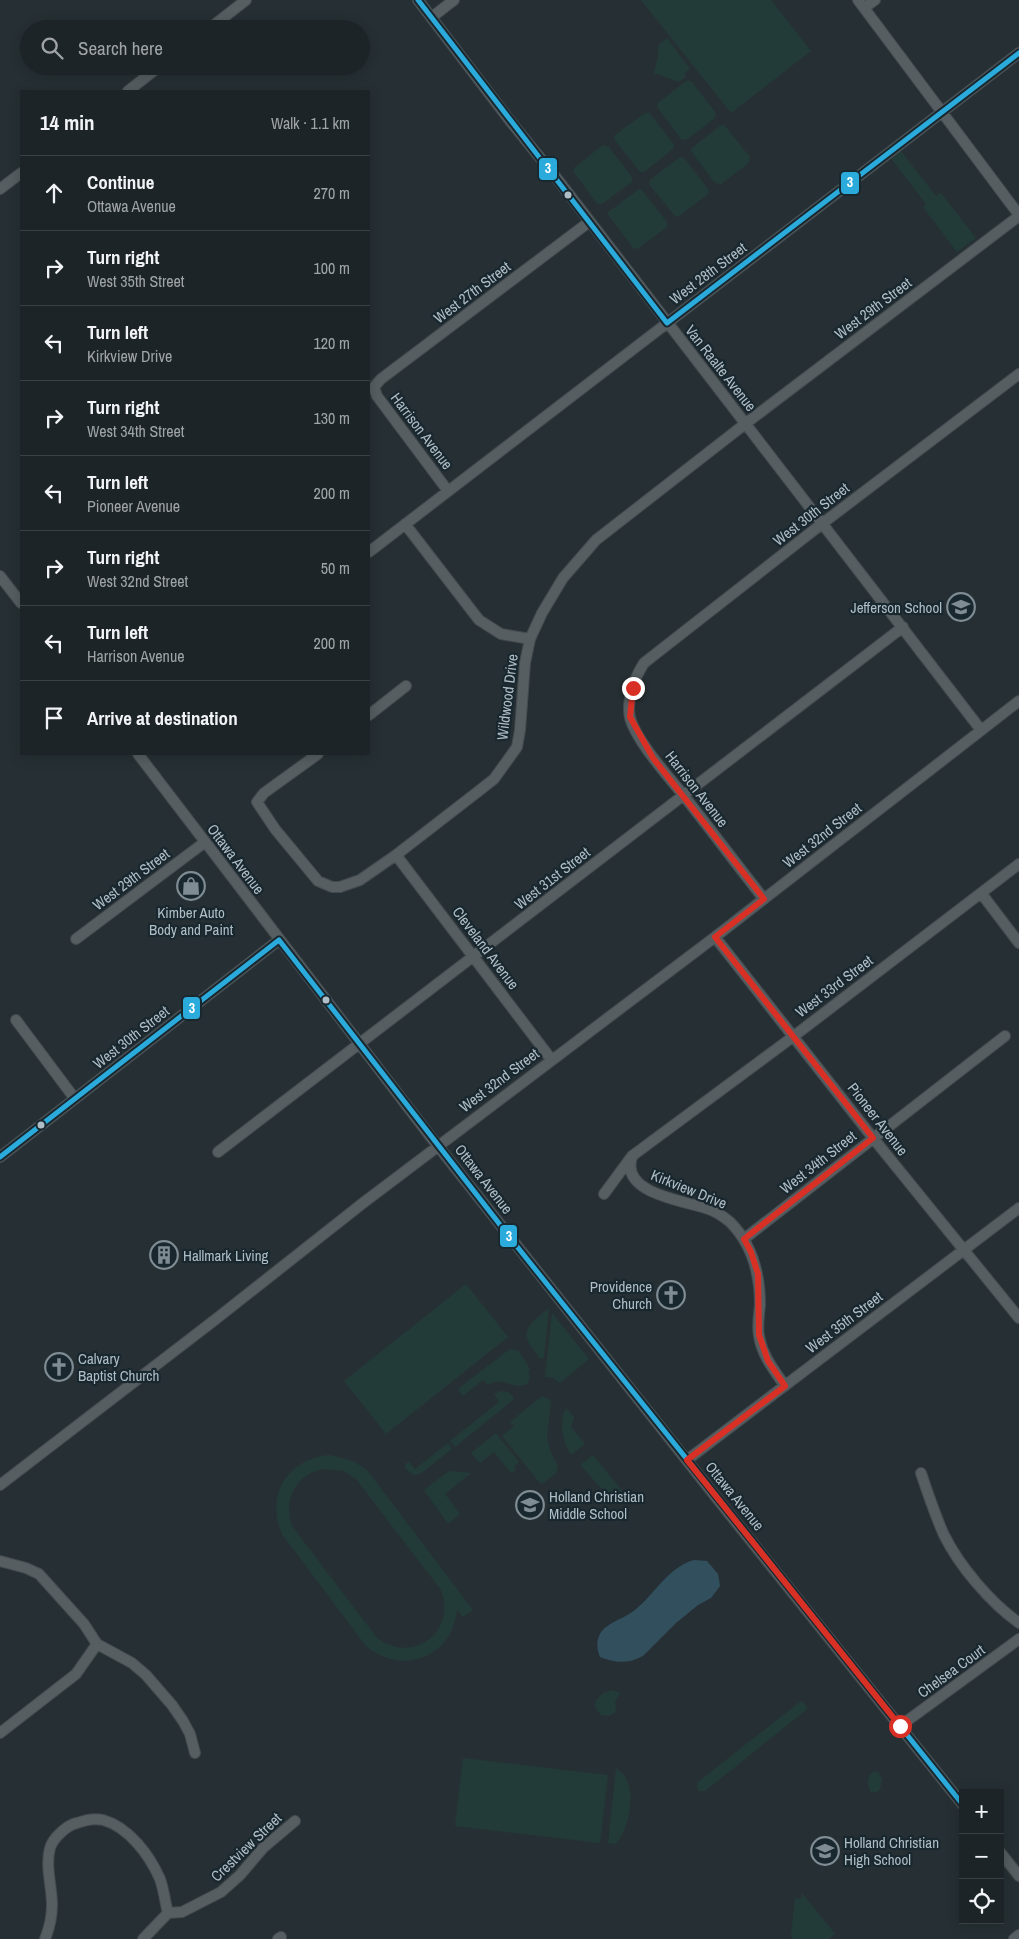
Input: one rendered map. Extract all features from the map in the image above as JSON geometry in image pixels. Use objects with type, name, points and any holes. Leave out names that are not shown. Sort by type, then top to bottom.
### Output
[{"type":"street","points":[[220,20],[246,0]]},
{"type":"street","name":"Van Raalte Avenue","points":[[418,0],[981,730]]},
{"type":"street","points":[[432,17],[454,0]]},
{"type":"street","points":[[874,0],[861,4],[1019,215]]},
{"type":"street","name":"West 28th Street","points":[[370,551],[1019,53]]},
{"type":"street","points":[[129,90],[148,75]]},
{"type":"street","points":[[0,189],[20,174]]},
{"type":"street","name":"West 29th Street","points":[[745,424],[1019,215]]},
{"type":"street","name":"West 27th Street","points":[[374,387],[381,379],[589,222]]},
{"type":"street","name":"West 30th Street","points":[[633,688],[644,663],[823,523],[1019,374]]},
{"type":"street","name":"Harrison Avenue","points":[[374,387],[377,396],[448,491]]},
{"type":"street","name":"Wildwood Drive","points":[[315,755],[264,793],[257,802],[318,881],[332,887],[340,887],[360,880],[396,855],[494,779],[517,747],[525,663],[530,639],[555,589],[596,540],[745,424]]},
{"type":"street","points":[[405,524],[480,620],[501,634],[530,639]]},
{"type":"street","points":[[0,576],[20,602]]},
{"type":"street","name":"West 31st Street","points":[[218,1152],[903,627]]},
{"type":"street","points":[[370,714],[406,686]]},
{"type":"street","name":"Harrison Avenue","points":[[633,688],[630,717],[653,758],[764,899]]},
{"type":"street","name":"West 32nd Street","points":[[0,1485],[216,1320],[551,1059],[715,937],[1019,701]]},
{"type":"street","name":"Ottawa Avenue","points":[[139,755],[438,1146],[959,1800]]},
{"type":"street","name":"West 29th Street","points":[[76,939],[205,842]]},
{"type":"street","name":"Cleveland Avenue","points":[[396,855],[551,1059]]},
{"type":"street","name":"West 33rd Street","points":[[604,1194],[632,1156],[794,1036],[1019,864]]},
{"type":"street","points":[[981,893],[1019,942]]},
{"type":"street","name":"Pioneer Avenue","points":[[715,937],[873,1138],[1019,1318]]},
{"type":"street","name":"West 30th Street","points":[[0,1156],[279,940]]},
{"type":"street","points":[[16,1020],[75,1099]]},
{"type":"street","name":"West 34th Street","points":[[744,1239],[1005,1036]]},
{"type":"street","name":"Kirkview Drive","points":[[632,1156],[629,1164],[632,1174],[640,1184],[652,1192],[697,1205],[722,1216],[744,1239],[751,1252],[758,1274],[759,1335],[768,1361],[785,1386]]},
{"type":"street","name":"West 35th Street","points":[[687,1460],[1019,1208]]},
{"type":"street","points":[[921,1474],[938,1520],[955,1554],[983,1591],[1019,1623]]},
{"type":"street","points":[[0,1561],[26,1568],[39,1574],[84,1624],[97,1644],[132,1663],[146,1675],[183,1721],[190,1734],[195,1752]]},
{"type":"street","name":"Chelsea Court","points":[[900,1726],[1019,1639]]},
{"type":"street","points":[[0,1733],[76,1674],[97,1644]]},
{"type":"street","points":[[45,1939],[52,1907],[49,1867],[50,1847],[58,1835],[71,1824],[85,1820],[102,1820],[126,1832],[149,1861],[160,1880],[168,1913],[143,1939]]},
{"type":"street","name":"Crestview Street","points":[[168,1913],[182,1912],[221,1892],[240,1875],[263,1848],[295,1821]]},
{"type":"street","points":[[1004,1857],[1019,1876]]},
{"type":"street","points":[[1014,1939],[1019,1935]]},
{"type":"green space","points":[[641,0],[771,0],[811,51],[731,113]]},
{"type":"green space","points":[[667,38],[690,69],[679,82],[654,73],[658,57],[658,45]]},
{"type":"green space","points":[[686,81],[691,81],[716,113],[715,118],[686,140],[681,139],[657,107],[658,103]]},
{"type":"green space","points":[[645,113],[650,113],[674,145],[673,149],[644,172],[640,172],[614,139],[615,135]]},
{"type":"green space","points":[[721,125],[725,126],[750,157],[749,163],[721,184],[715,183],[691,151],[692,148]]},
{"type":"green space","points":[[603,145],[608,146],[632,177],[632,182],[602,204],[597,204],[573,171],[575,167]]},
{"type":"green space","points":[[900,150],[936,196],[941,193],[976,238],[957,252],[923,207],[926,204],[890,157]]},
{"type":"green space","points":[[680,157],[684,158],[709,190],[708,194],[678,217],[675,216],[649,184],[650,180]]},
{"type":"green space","points":[[639,189],[642,190],[667,222],[667,227],[637,249],[633,248],[607,213]]},
{"type":"green space","points":[[466,1284],[508,1337],[386,1434],[344,1381]]},
{"type":"green space","points":[[549,1308],[544,1358],[540,1359],[528,1341],[527,1331],[532,1322]]},
{"type":"green space","points":[[552,1313],[589,1359],[560,1383],[553,1378],[545,1377]]},
{"type":"green space","points":[[510,1349],[519,1351],[530,1369],[528,1383],[518,1386],[503,1382],[493,1382],[488,1385],[483,1380],[463,1396],[459,1388]]},
{"type":"green space","points":[[500,1391],[508,1392],[513,1396],[513,1400],[455,1447],[450,1441],[499,1402],[494,1394]]},
{"type":"green space","points":[[542,1396],[551,1400],[547,1438],[550,1450],[558,1466],[556,1473],[542,1484],[502,1436],[514,1426],[510,1422]]},
{"type":"green space","points":[[566,1408],[574,1417],[571,1427],[585,1444],[571,1455],[562,1432],[562,1420]]},
{"type":"green space","points":[[496,1433],[519,1462],[514,1467],[516,1470],[511,1473],[494,1452],[480,1463],[471,1453]]},
{"type":"green space","points":[[448,1443],[452,1449],[420,1474],[413,1475],[405,1468],[405,1464],[409,1462],[415,1469]]},
{"type":"green space","points":[[329,1455],[353,1461],[367,1470],[473,1610],[463,1617],[457,1610],[453,1627],[446,1640],[436,1650],[423,1657],[395,1660],[380,1655],[366,1646],[282,1534],[277,1520],[276,1506],[278,1493],[283,1482],[291,1472],[314,1458]],"holes":[[[322,1469],[344,1471],[356,1479],[441,1590],[444,1605],[443,1619],[437,1631],[428,1640],[417,1646],[404,1648],[391,1645],[377,1638],[292,1526],[289,1507],[290,1498],[298,1483],[313,1472]]]},
{"type":"green space","points":[[593,1455],[624,1493],[620,1498],[601,1488],[580,1465]]},
{"type":"green space","points":[[449,1471],[471,1473],[445,1494],[460,1514],[448,1524],[424,1490]]},
{"type":"green space","points":[[613,1690],[620,1693],[615,1702],[616,1712],[609,1716],[601,1715],[595,1707],[596,1700],[603,1693]]},
{"type":"green space","points":[[801,1701],[807,1706],[806,1710],[705,1791],[699,1791],[697,1787],[698,1782]]},
{"type":"green space","points":[[463,1758],[608,1775],[600,1843],[455,1826]]},
{"type":"green space","points":[[616,1768],[628,1783],[630,1804],[625,1826],[616,1844],[608,1843]]},
{"type":"green space","points":[[873,1772],[878,1772],[882,1779],[880,1790],[875,1793],[870,1791],[868,1783]]},
{"type":"green space","points":[[802,1893],[835,1934],[829,1939],[793,1939],[791,1936],[795,1898],[801,1899]]},
{"type":"water","points":[[694,1560],[707,1561],[718,1574],[720,1586],[711,1598],[698,1605],[676,1623],[643,1656],[622,1662],[600,1657],[597,1643],[603,1630],[635,1610],[676,1569]]},
{"type":"transit line","name":"3","points":[[418,0],[667,323],[1019,53]]},
{"type":"transit line","name":"3","points":[[0,1157],[279,940],[515,1244],[959,1800]]},
{"type":"place","name":"Jefferson School","points":[[961,607]]},
{"type":"place","name":"Kimber Auto Body and Paint","points":[[191,886]]},
{"type":"place","name":"Hallmark Living","points":[[164,1255]]},
{"type":"place","name":"Providence Church","points":[[671,1295]]},
{"type":"place","name":"Calvary Baptist Church","points":[[59,1367]]},
{"type":"place","name":"Holland Christian Middle School","points":[[530,1505]]},
{"type":"place","name":"Holland Christian High School","points":[[825,1851]]},
{"type":"route","points":[[633,688],[630,717],[653,758],[764,899],[715,937],[873,1138],[744,1239],[751,1252],[758,1274],[760,1296],[759,1335],[768,1361],[785,1386],[687,1460],[900,1726]]}]
